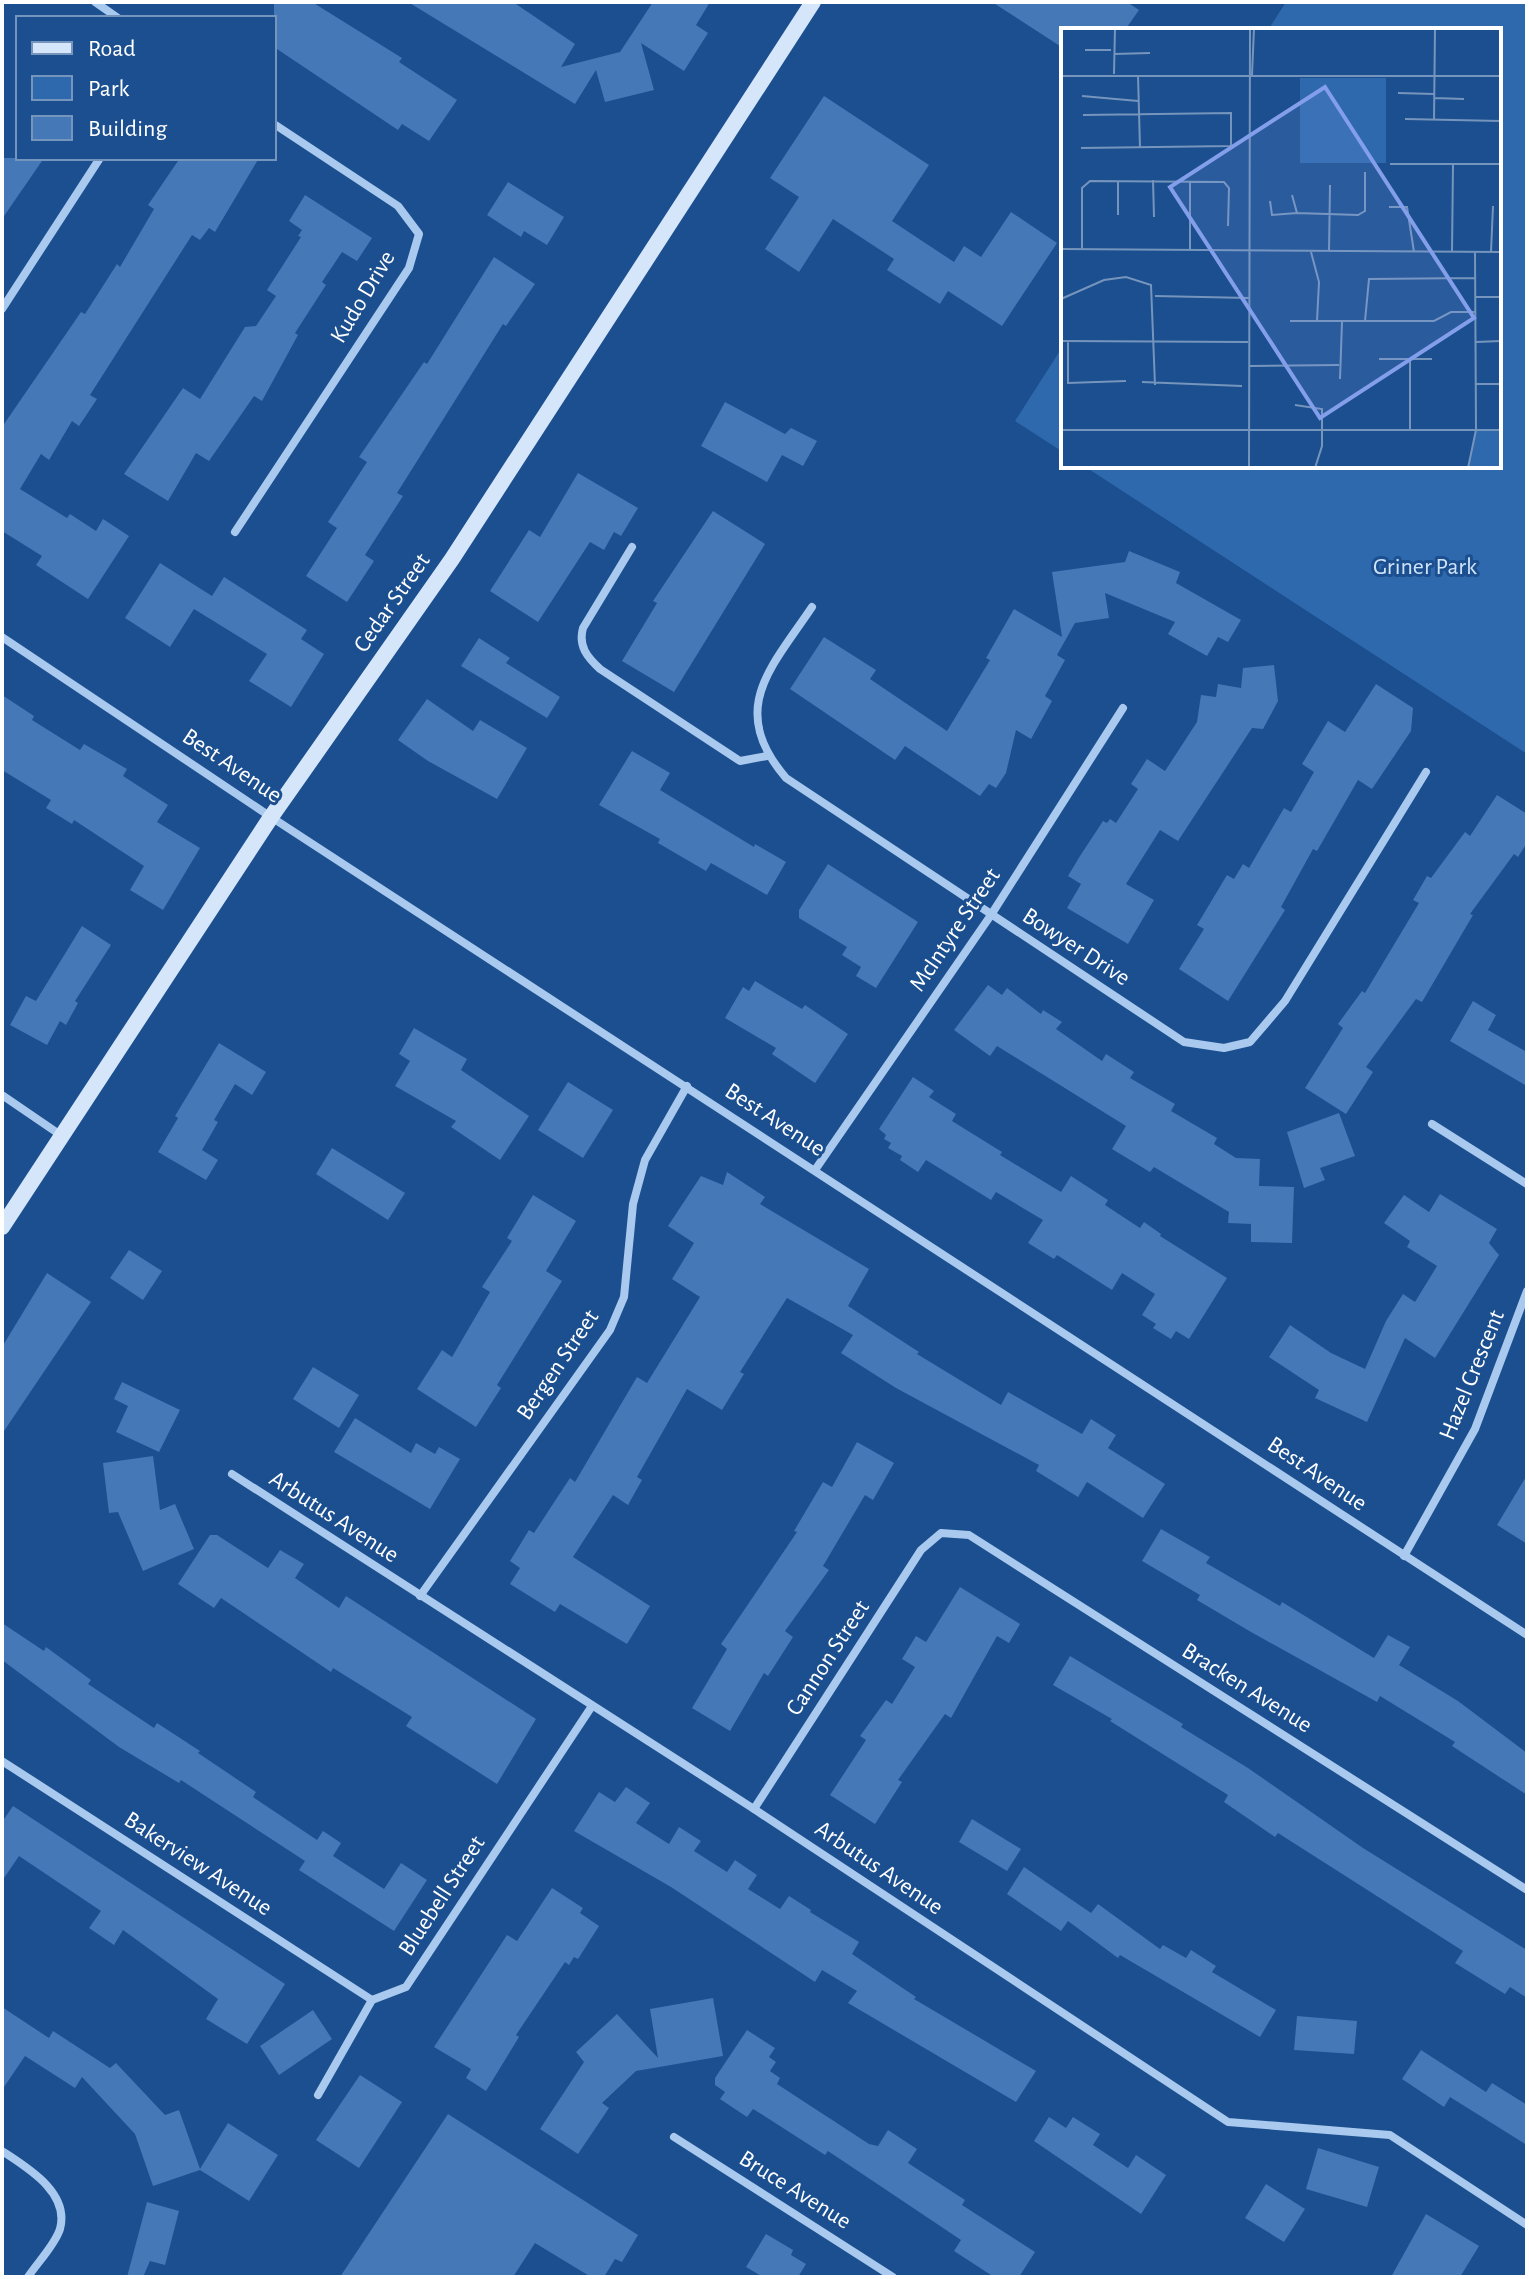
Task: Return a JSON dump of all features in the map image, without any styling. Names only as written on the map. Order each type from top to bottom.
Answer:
[{"type":"main road","name":"Cedar Street","points":[[2,1227],[271,817],[452,559],[813,2]]},
{"type":"street","points":[[95,2],[115,16]]},
{"type":"street","name":"Kudo Drive","points":[[235,532],[409,268],[419,234],[398,206],[276,125]]},
{"type":"street","points":[[2,309],[99,160]]},
{"type":"street","points":[[632,547],[583,628],[581,638],[585,653],[600,669],[740,761],[767,756],[759,736],[760,685],[812,607]]},
{"type":"street","name":"Best Avenue","points":[[2,637],[271,817],[1527,1635]]},
{"type":"street","name":"McIntyre Street","points":[[815,1170],[991,915],[1123,708]]},
{"type":"street","name":"Bowyer Drive","points":[[767,756],[786,778],[1184,1042],[1224,1048],[1250,1042],[1285,1001],[1426,772]]},
{"type":"street","name":"Bergen Street","points":[[420,1596],[610,1330],[624,1297],[633,1204],[645,1160],[687,1086]]},
{"type":"street","points":[[2,1095],[62,1136]]},
{"type":"street","points":[[1432,1124],[1527,1184]]},
{"type":"street","name":"Hazel Crescent","points":[[1404,1556],[1475,1429],[1527,1291]]},
{"type":"street","name":"Arbutus Avenue","points":[[232,1474],[754,1809],[1228,2122],[1390,2135],[1527,2225]]},
{"type":"street","name":"Cannon Street","points":[[754,1809],[921,1550],[941,1533]]},
{"type":"street","name":"Bracken Avenue","points":[[941,1533],[969,1535],[1527,1890]]},
{"type":"street","name":"Bluebell Street","points":[[372,2000],[406,1987],[592,1706]]},
{"type":"street","name":"Bakerview Avenue","points":[[2,1761],[372,2000]]},
{"type":"street","points":[[318,2095],[372,2000]]},
{"type":"street","name":"Bruce Avenue","points":[[674,2137],[893,2277]]},
{"type":"street","points":[[2,2151],[47,2185],[60,2212],[60,2229],[28,2277]]},
{"type":"green space","name":"Griner Park","points":[[1286,2],[1527,2],[1527,754],[1087,468],[1501,468],[1501,28],[1269,28]]},
{"type":"green space","points":[[1061,349],[1061,451],[1015,421]]},
{"type":"building","points":[[274,2],[312,2],[402,58],[399,62],[457,100],[429,141],[402,124],[398,130],[276,48]]},
{"type":"building","points":[[408,2],[513,2],[575,44],[561,67],[620,52],[653,2],[710,2],[696,25],[708,33],[684,71],[641,43],[654,90],[605,102],[596,70],[575,104]]},
{"type":"building","points":[[992,2],[1127,2],[1139,10],[1126,28],[1061,28],[1061,47]]},
{"type":"building","points":[[824,96],[929,165],[892,221],[954,262],[964,246],[981,257],[1011,212],[1057,243],[1002,326],[948,291],[940,304],[887,270],[894,259],[833,219],[799,272],[765,249],[799,197],[770,178]]},
{"type":"building","points":[[2,158],[43,160],[2,219]]},
{"type":"building","points":[[179,160],[258,160],[215,232],[209,228],[200,240],[192,235],[90,395],[97,399],[79,426],[72,421],[49,460],[41,454],[20,489],[67,518],[70,514],[96,531],[103,519],[129,536],[88,599],[36,565],[42,556],[2,531],[2,427],[81,312],[85,314],[117,264],[120,267],[154,209],[148,205]]},
{"type":"building","points":[[508,182],[564,217],[547,245],[524,231],[521,237],[487,215]]},
{"type":"building","points":[[305,195],[372,238],[357,261],[342,252],[322,282],[326,285],[295,333],[298,335],[262,401],[254,396],[209,461],[196,453],[168,501],[124,474],[183,388],[200,399],[245,327],[256,326],[276,296],[267,290],[301,237],[298,236],[302,230],[289,221]]},
{"type":"building","points":[[494,257],[535,284],[506,326],[503,324],[397,493],[403,496],[365,555],[374,561],[347,602],[306,576],[337,528],[328,522],[367,462],[359,457],[424,362],[427,364]]},
{"type":"building","points":[[725,402],[785,434],[791,428],[817,441],[803,466],[782,455],[767,482],[701,446]]},
{"type":"building","points":[[578,473],[638,508],[621,536],[614,532],[604,550],[590,542],[538,622],[490,591],[529,530],[540,537]]},
{"type":"building","points":[[713,511],[765,544],[674,692],[622,661],[657,603],[653,601]]},
{"type":"building","points":[[1129,551],[1180,572],[1176,583],[1241,620],[1228,642],[1218,637],[1207,656],[1168,634],[1175,622],[1105,593],[1109,618],[1075,623],[1057,655],[1065,660],[1045,696],[1052,701],[1031,739],[1016,730],[1006,773],[996,788],[989,784],[980,796],[905,746],[895,760],[790,689],[824,637],[876,670],[870,679],[947,731],[990,660],[986,658],[1014,609],[1062,637],[1052,572],[1125,562]]},
{"type":"building","points":[[160,563],[212,596],[224,577],[307,630],[301,639],[324,654],[291,707],[249,681],[267,654],[194,609],[170,647],[125,618]]},
{"type":"building","points":[[479,638],[510,658],[506,663],[560,697],[547,718],[461,666]]},
{"type":"building","points":[[1274,665],[1278,701],[1263,729],[1252,728],[1178,841],[1160,830],[1126,884],[1154,900],[1128,944],[1067,908],[1081,884],[1068,876],[1080,856],[1103,821],[1107,823],[1110,819],[1116,823],[1138,789],[1131,784],[1147,759],[1165,771],[1197,722],[1201,695],[1216,697],[1218,684],[1241,688],[1243,668]]},
{"type":"building","points":[[1376,684],[1413,708],[1411,731],[1372,789],[1358,780],[1317,851],[1313,849],[1281,907],[1285,910],[1228,1001],[1179,969],[1204,929],[1197,925],[1227,875],[1234,879],[1243,864],[1249,868],[1284,808],[1291,812],[1314,772],[1302,764],[1328,721],[1345,732]]},
{"type":"building","points":[[2,695],[34,716],[32,720],[80,750],[84,744],[127,769],[123,776],[168,805],[157,822],[200,848],[163,910],[130,890],[144,866],[74,820],[72,824],[46,808],[51,800],[2,770]]},
{"type":"building","points":[[427,699],[473,731],[480,720],[527,748],[497,799],[428,761],[398,740]]},
{"type":"building","points":[[632,751],[670,773],[660,790],[754,847],[755,844],[786,862],[767,895],[711,863],[706,871],[658,843],[660,839],[599,805]]},
{"type":"building","points":[[1497,795],[1527,814],[1527,843],[1518,857],[1514,854],[1470,914],[1473,915],[1422,1002],[1416,999],[1366,1067],[1373,1072],[1346,1114],[1305,1088],[1343,1028],[1338,1024],[1362,991],[1365,993],[1419,903],[1413,900],[1427,876],[1431,878],[1465,832],[1470,836]]},
{"type":"building","points":[[828,864],[918,922],[876,988],[856,976],[861,967],[842,955],[847,947],[799,918],[799,910]]},
{"type":"building","points":[[82,926],[111,945],[75,1001],[78,1003],[66,1025],[60,1021],[47,1045],[10,1025],[26,996],[36,1001]]},
{"type":"building","points":[[755,981],[802,1009],[805,1005],[848,1034],[815,1083],[772,1054],[776,1048],[725,1018],[743,987],[749,991]]},
{"type":"building","points":[[988,985],[1002,995],[1007,988],[1041,1014],[1043,1010],[1062,1022],[1056,1029],[1102,1061],[1106,1054],[1134,1072],[1130,1078],[1175,1104],[1171,1111],[1217,1138],[1214,1144],[1236,1158],[1260,1159],[1259,1186],[1294,1187],[1292,1243],[1251,1242],[1251,1224],[1228,1223],[1229,1212],[1154,1167],[1150,1172],[1112,1149],[1126,1126],[997,1046],[990,1056],[954,1030]]},
{"type":"building","points":[[1473,1001],[1496,1015],[1488,1030],[1527,1052],[1527,1086],[1450,1041]]},
{"type":"building","points":[[414,1028],[467,1059],[461,1070],[529,1116],[500,1160],[451,1127],[456,1121],[395,1086],[410,1061],[399,1054]]},
{"type":"building","points":[[219,1043],[266,1072],[252,1095],[235,1084],[214,1120],[218,1122],[202,1150],[218,1160],[206,1180],[158,1152],[178,1118],[175,1116]]},
{"type":"building","points":[[913,1077],[934,1091],[929,1097],[956,1114],[952,1121],[1002,1152],[1000,1155],[1061,1192],[1071,1176],[1108,1200],[1105,1205],[1140,1228],[1144,1222],[1160,1236],[1227,1278],[1189,1339],[1176,1331],[1171,1339],[1153,1328],[1156,1324],[1142,1315],[1155,1294],[1122,1273],[1112,1290],[1057,1255],[1054,1259],[1028,1243],[1043,1220],[996,1192],[991,1200],[926,1160],[918,1172],[900,1160],[902,1156],[888,1148],[891,1143],[884,1139],[886,1135],[879,1129]]},
{"type":"building","points":[[568,1082],[613,1110],[583,1158],[538,1130]]},
{"type":"building","points":[[1339,1113],[1355,1156],[1320,1168],[1325,1180],[1304,1188],[1287,1132]]},
{"type":"building","points":[[332,1148],[405,1193],[388,1220],[316,1174]]},
{"type":"building","points":[[727,1172],[765,1197],[760,1204],[869,1269],[848,1306],[919,1352],[917,1354],[1001,1405],[1008,1392],[1082,1434],[1091,1419],[1116,1435],[1108,1448],[1165,1484],[1143,1518],[1087,1482],[1078,1497],[1036,1471],[1039,1465],[896,1388],[841,1353],[853,1335],[787,1298],[740,1372],[744,1374],[722,1410],[687,1389],[637,1477],[642,1480],[628,1505],[613,1495],[573,1557],[650,1606],[627,1644],[560,1604],[555,1612],[510,1584],[520,1568],[510,1561],[529,1530],[534,1533],[570,1478],[575,1482],[637,1377],[647,1383],[700,1297],[672,1279],[694,1243],[668,1226],[701,1176],[723,1185]]},
{"type":"building","points":[[1440,1194],[1497,1229],[1489,1243],[1499,1255],[1435,1358],[1405,1338],[1367,1422],[1315,1398],[1319,1390],[1269,1357],[1290,1325],[1331,1353],[1365,1369],[1386,1321],[1403,1294],[1415,1302],[1437,1266],[1407,1247],[1410,1241],[1384,1223],[1404,1195],[1429,1212]]},
{"type":"building","points":[[533,1195],[576,1221],[546,1271],[562,1281],[497,1385],[501,1388],[476,1427],[417,1389],[442,1350],[452,1357],[490,1292],[482,1287],[512,1241],[507,1238]]},
{"type":"building","points":[[129,1250],[162,1271],[143,1300],[110,1278]]},
{"type":"building","points":[[47,1273],[91,1302],[2,1434],[2,1347]]},
{"type":"building","points":[[313,1367],[359,1395],[339,1428],[293,1399]]},
{"type":"building","points":[[122,1382],[180,1410],[159,1452],[116,1432],[128,1406],[114,1399]]},
{"type":"building","points":[[355,1418],[411,1453],[416,1443],[435,1454],[439,1447],[460,1459],[430,1509],[334,1452]]},
{"type":"building","points":[[857,1442],[894,1463],[873,1500],[865,1495],[823,1566],[829,1570],[785,1631],[793,1637],[768,1676],[764,1673],[730,1731],[692,1708],[727,1649],[721,1644],[797,1532],[794,1531],[823,1482],[832,1487]]},
{"type":"building","points":[[153,1456],[160,1510],[175,1504],[194,1549],[143,1571],[118,1512],[109,1513],[103,1463]]},
{"type":"building","points":[[1527,1475],[1527,1544],[1497,1525]]},
{"type":"building","points":[[1161,1529],[1210,1557],[1206,1563],[1280,1606],[1282,1602],[1374,1658],[1388,1635],[1410,1647],[1399,1665],[1458,1701],[1527,1753],[1527,1795],[1452,1746],[1455,1742],[1380,1696],[1377,1702],[1251,1632],[1197,1600],[1200,1595],[1142,1561]]},
{"type":"building","points":[[210,1535],[217,1535],[268,1568],[280,1550],[304,1564],[295,1578],[339,1608],[346,1596],[536,1719],[497,1784],[406,1726],[412,1717],[333,1668],[331,1672],[221,1598],[214,1608],[178,1584]]},
{"type":"building","points":[[960,1587],[1020,1624],[1009,1643],[997,1636],[951,1718],[945,1714],[898,1780],[902,1782],[875,1824],[830,1795],[866,1740],[860,1736],[886,1700],[892,1704],[915,1667],[902,1659],[916,1636],[926,1642]]},
{"type":"building","points":[[2,1623],[44,1651],[46,1647],[91,1680],[88,1684],[154,1728],[157,1723],[200,1751],[198,1753],[256,1792],[253,1797],[317,1840],[323,1831],[341,1843],[333,1856],[384,1889],[401,1863],[427,1880],[394,1931],[299,1870],[305,1861],[181,1780],[179,1783],[119,1747],[2,1660]]},
{"type":"building","points":[[1070,1656],[1183,1724],[1181,1727],[1248,1768],[1363,1848],[1527,1950],[1527,1998],[1510,1987],[1505,1994],[1455,1963],[1463,1951],[1278,1833],[1275,1837],[1224,1802],[1228,1795],[1110,1721],[1112,1719],[1053,1685]]},
{"type":"building","points":[[626,1787],[650,1803],[636,1823],[669,1844],[679,1827],[701,1841],[694,1851],[727,1872],[735,1860],[757,1875],[748,1889],[780,1909],[789,1896],[859,1942],[852,1954],[916,1997],[914,1999],[1036,2071],[1016,2102],[848,2003],[857,1991],[822,1970],[815,1982],[671,1887],[574,1831],[599,1792],[615,1802]]},
{"type":"building","points":[[13,1806],[285,1984],[247,2044],[206,2019],[218,1999],[123,1930],[114,1945],[89,1928],[101,1911],[19,1856],[2,1881],[2,1822]]},
{"type":"building","points":[[972,1819],[1021,1849],[1007,1871],[959,1842]]},
{"type":"building","points":[[1024,1867],[1091,1913],[1098,1904],[1160,1949],[1163,1945],[1186,1958],[1191,1950],[1216,1966],[1212,1972],[1276,2010],[1260,2037],[1120,1955],[1118,1958],[1068,1921],[1061,1931],[1007,1894]]},
{"type":"building","points":[[552,1888],[583,1908],[580,1913],[599,1926],[578,1959],[574,1957],[569,1965],[565,1962],[516,2035],[519,2037],[486,2091],[466,2078],[471,2069],[434,2047],[507,1935],[517,1941]]},
{"type":"building","points":[[713,1998],[723,2056],[636,2071],[602,2103],[609,2108],[578,2154],[540,2129],[584,2062],[576,2052],[617,2014],[658,2058],[650,2009]]},
{"type":"building","points":[[2,2007],[49,2038],[53,2031],[110,2068],[116,2063],[165,2115],[179,2110],[200,2169],[228,2123],[278,2155],[249,2201],[200,2170],[153,2186],[135,2134],[82,2077],[75,2088],[25,2056],[2,2090]]},
{"type":"building","points":[[313,2010],[332,2039],[279,2075],[260,2046]]},
{"type":"building","points":[[1297,2016],[1357,2021],[1354,2054],[1294,2050]]},
{"type":"building","points":[[747,2030],[775,2048],[769,2057],[776,2062],[770,2071],[780,2078],[777,2084],[869,2144],[878,2146],[888,2130],[917,2149],[908,2163],[965,2200],[962,2205],[1035,2252],[1019,2277],[994,2277],[954,2251],[961,2240],[828,2151],[825,2155],[753,2109],[747,2117],[720,2099],[725,2092],[715,2085],[715,2078]]},
{"type":"building","points":[[1421,2050],[1486,2092],[1492,2083],[1527,2105],[1527,2145],[1450,2097],[1444,2107],[1402,2079]]},
{"type":"building","points":[[360,2075],[402,2102],[359,2168],[316,2140]]},
{"type":"building","points":[[448,2114],[638,2235],[622,2262],[615,2259],[604,2277],[591,2277],[535,2243],[513,2277],[340,2277]]},
{"type":"building","points":[[1049,2117],[1066,2128],[1073,2117],[1100,2134],[1093,2145],[1128,2168],[1136,2155],[1166,2175],[1141,2214],[1034,2141]]},
{"type":"building","points":[[1318,2148],[1379,2167],[1367,2207],[1306,2189]]},
{"type":"building","points":[[1266,2184],[1305,2209],[1284,2242],[1245,2218]]},
{"type":"building","points":[[147,2202],[179,2211],[165,2265],[150,2261],[143,2277],[127,2277]]},
{"type":"building","points":[[1426,2214],[1479,2246],[1460,2277],[1391,2277]]},
{"type":"building","points":[[766,2234],[793,2250],[791,2255],[806,2264],[798,2277],[763,2277],[746,2267]]}]
